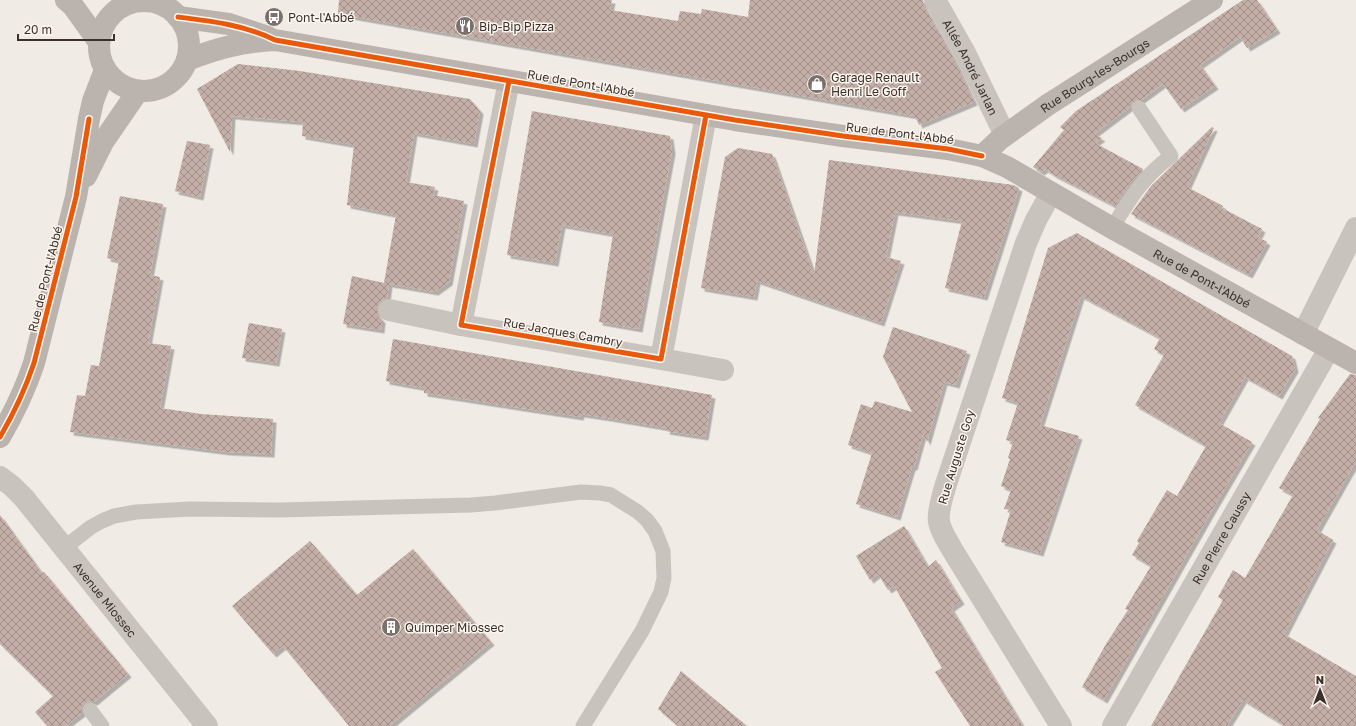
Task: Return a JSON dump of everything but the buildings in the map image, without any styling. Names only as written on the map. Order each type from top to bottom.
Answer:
[{"type":"main road","points":[[66,0],[73,6],[99,42]]},
{"type":"main road","name":"Rue Bourg-les-Bourgs","points":[[982,156],[1005,135],[1049,104],[1124,58],[1212,0]]},
{"type":"main road","points":[[142,1],[162,5],[171,10],[183,24],[188,38],[189,51],[187,60],[179,74],[168,85],[154,90],[138,91],[128,89],[119,85],[105,70],[99,56],[100,33],[104,25],[115,11],[113,3],[132,3],[142,1]]},
{"type":"main road","name":"Rue de Pont-l'Abbé","points":[[178,17],[229,24],[275,40]]},
{"type":"main road","name":"Rue de Pont-l'Abbé","points":[[187,60],[227,46],[248,42],[275,40],[706,115],[844,136],[948,149],[982,156],[1007,167],[1112,228],[1356,363]]},
{"type":"main road","name":"Rue de Pont-l'Abbé","points":[[0,437],[18,406],[34,364],[76,197],[93,101],[105,70]]},
{"type":"main road","name":"Rue de Pont-l'Abbé","points":[[76,197],[103,142],[138,91]]},
{"type":"street","name":"Allée André Jarlan","points":[[935,0],[965,53],[1005,135]]},
{"type":"street","points":[[460,325],[509,81]]},
{"type":"street","points":[[661,359],[706,115]]},
{"type":"street","name":"Rue Auguste Goy","points":[[1051,193],[1036,220],[1024,250],[950,472],[940,509],[939,522],[953,551],[1061,726]]},
{"type":"street","points":[[1302,334],[1356,228]]},
{"type":"street","name":"Rue Jacques Cambry","points":[[389,310],[460,325],[723,370]]},
{"type":"street","name":"Rue Pierre Caussy","points":[[1113,726],[1329,349]]},
{"type":"street","name":"Avenue Miossec","points":[[0,477],[24,498],[207,726]]},
{"type":"lane","points":[[1112,228],[1144,180],[1171,156],[1139,108]]},
{"type":"lane","points":[[64,548],[91,527],[102,521],[114,516],[136,512],[190,509],[279,510],[495,503],[581,492],[600,493],[611,496],[638,512],[647,520],[663,551],[664,578],[661,592],[642,631],[583,726]]},
{"type":"lane","points":[[90,710],[102,726]]},
{"type":"cycle path","points":[[178,17],[240,27],[275,40],[735,120],[843,136],[948,149],[982,156]]},
{"type":"cycle path","points":[[509,81],[461,325],[661,359],[706,115]]},
{"type":"cycle path","points":[[0,437],[19,401],[34,363],[76,197],[89,119]]},
{"type":"place","name":"Pont-l'Abbé","points":[[274,17]]},
{"type":"place","name":"Bip-Bip Pizza","points":[[465,26]]},
{"type":"place","name":"Garage Renault Henri Le Goff","points":[[817,84]]},
{"type":"place","name":"Quimper Miossec","points":[[391,627]]}]
